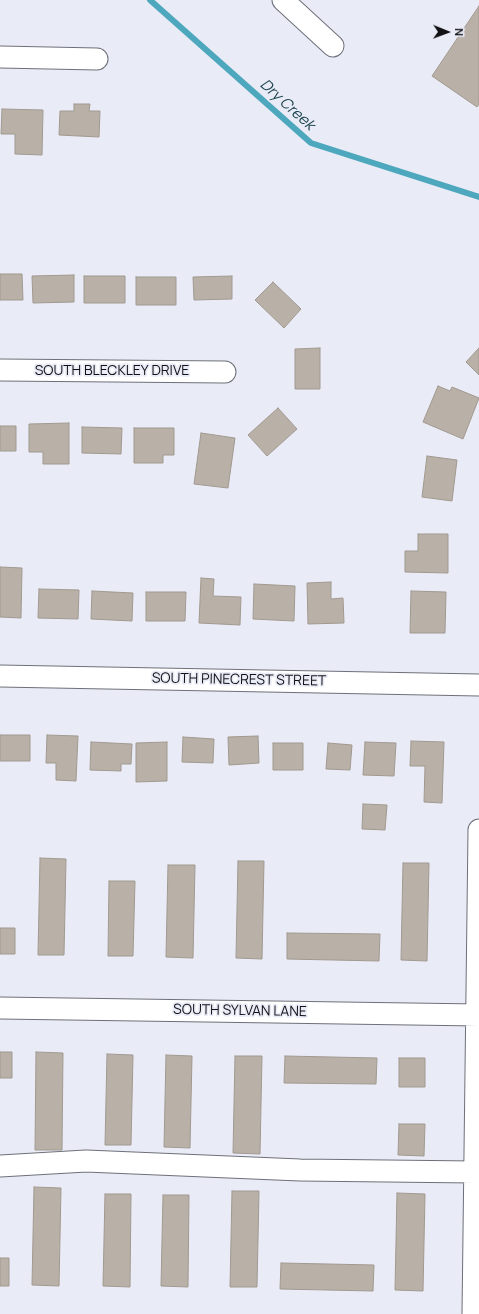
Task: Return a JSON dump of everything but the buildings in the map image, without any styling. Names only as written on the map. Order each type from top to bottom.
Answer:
[{"type":"street","points":[[283,0],[333,46]]},
{"type":"street","points":[[0,57],[97,59]]},
{"type":"street","name":"SOUTH BLECKLEY DRIVE","points":[[0,370],[225,372]]},
{"type":"street","name":"SOUTH PINECREST STREET","points":[[0,676],[479,685]]},
{"type":"street","points":[[473,1314],[474,1172],[478,1015],[479,830]]},
{"type":"street","name":"SOUTH SYLVAN LANE","points":[[0,1008],[478,1015]]},
{"type":"street","points":[[0,1166],[86,1161],[300,1170],[474,1172]]},
{"type":"waterway","name":"Dry Creek","points":[[150,0],[311,143],[479,197]]}]
